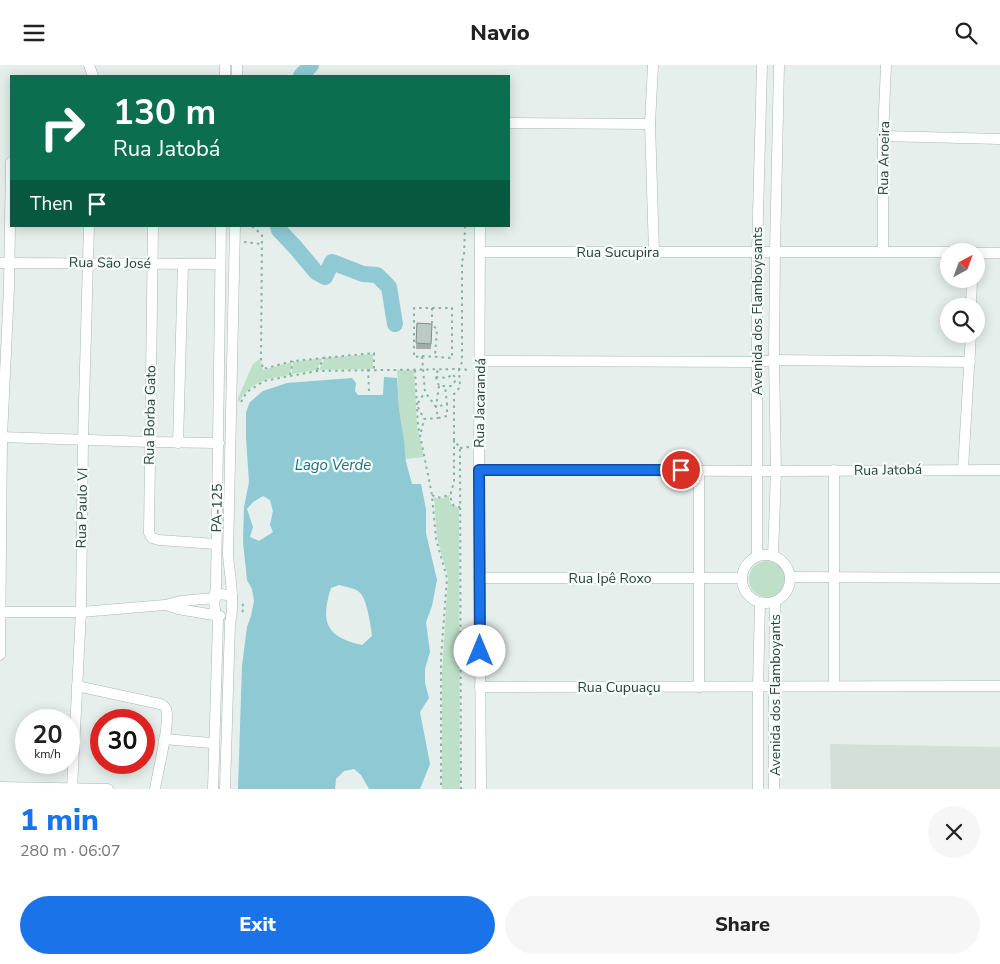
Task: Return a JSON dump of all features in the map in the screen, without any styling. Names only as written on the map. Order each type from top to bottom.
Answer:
[{"type":"street","points":[[653,65],[650,124],[654,252]]},
{"type":"street","name":"Avenida dos Flamboysants","points":[[757,556],[756,252],[762,65]]},
{"type":"street","name":"Avenida dos Flamboysants","points":[[773,556],[776,471],[774,360],[779,65]]},
{"type":"street","name":"Rua Aroeira","points":[[883,251],[883,136],[886,65]]},
{"type":"street","points":[[510,123],[650,124]]},
{"type":"street","points":[[883,136],[1000,139]]},
{"type":"street","points":[[0,655],[1,437],[5,263],[10,179]]},
{"type":"street","name":"Rua Paulo VI","points":[[72,788],[81,612],[83,439],[89,227]]},
{"type":"street","name":"Rua Borba Gato","points":[[153,227],[149,533],[152,538],[160,540],[216,543]]},
{"type":"street","name":"PA-125","points":[[213,789],[218,621],[215,614],[214,598],[219,443],[221,227]]},
{"type":"street","name":"PA-125","points":[[225,789],[230,623],[233,606],[228,555],[235,227]]},
{"type":"street","name":"Rua Jacarandá","points":[[480,227],[479,578],[481,789]]},
{"type":"street","name":"Rua Sucupira","points":[[480,252],[940,252]]},
{"type":"street","points":[[985,253],[1000,253]]},
{"type":"street","name":"Rua São José","points":[[5,263],[220,264]]},
{"type":"street","points":[[178,443],[183,264]]},
{"type":"street","points":[[962,469],[971,343]]},
{"type":"street","points":[[480,361],[757,362],[774,360],[970,362]]},
{"type":"street","points":[[1,437],[219,443]]},
{"type":"street","name":"Rua Jatobá","points":[[757,471],[1000,469]]},
{"type":"street","points":[[479,470],[757,471]]},
{"type":"street","points":[[699,470],[699,687]]},
{"type":"street","points":[[834,470],[834,686]]},
{"type":"street","points":[[765,554],[773,556],[782,560],[787,568],[790,577],[787,591],[776,601],[760,602],[753,599],[743,586],[744,569],[749,561],[757,556],[765,554]]},
{"type":"street","points":[[790,577],[1000,578]]},
{"type":"street","name":"Rua Ipê Roxo","points":[[479,578],[742,578]]},
{"type":"street","points":[[0,612],[81,612],[164,605],[181,601],[214,598],[223,594],[232,597]]},
{"type":"street","name":"Avenida dos Flamboyants","points":[[774,789],[776,601]]},
{"type":"street","name":"Avenida dos Flamboyants","points":[[758,789],[760,602]]},
{"type":"street","points":[[164,605],[224,617],[232,614]]},
{"type":"street","points":[[77,686],[165,706],[167,711],[164,739],[155,789]]},
{"type":"street","name":"Rua Cupuaçu","points":[[480,687],[774,687]]},
{"type":"street","points":[[774,687],[1000,687]]},
{"type":"street","points":[[164,739],[211,743]]},
{"type":"street","points":[[0,787],[108,789]]},
{"type":"path","points":[[253,227],[262,235],[261,359],[263,369],[293,361],[374,353],[374,369]]},
{"type":"path","points":[[460,507],[451,502],[451,492],[454,483],[454,394],[460,387],[459,369],[462,362],[462,261],[464,256],[465,227]]},
{"type":"path","points":[[432,308],[432,325],[437,329],[435,357]]},
{"type":"path","points":[[452,308],[452,358],[422,356],[414,357],[414,309],[452,308]]},
{"type":"path","points":[[422,356],[425,392],[436,407]]},
{"type":"path","points":[[317,371],[325,357]]},
{"type":"path","points":[[290,375],[293,361]]},
{"type":"path","points":[[368,369],[369,391]]},
{"type":"path","points":[[438,369],[436,377],[438,386],[436,407],[438,418]]},
{"type":"path","points":[[247,392],[264,381],[317,371],[459,369]]},
{"type":"path","points":[[415,370],[420,435],[432,495],[436,539],[447,578],[441,658],[441,789]]},
{"type":"path","points":[[436,377],[447,378],[453,374],[456,381],[451,386],[438,386]]},
{"type":"path","points":[[424,419],[448,416],[445,386]]},
{"type":"path","points":[[417,404],[425,392]]},
{"type":"path","points":[[417,404],[424,419],[420,435]]},
{"type":"path","points":[[436,407],[447,404]]},
{"type":"path","points":[[454,441],[460,448],[461,789]]},
{"type":"path","points":[[432,495],[442,498],[451,492]]},
{"type":"shaded area","points":[[830,744],[1000,747],[1000,789],[831,789]]},
{"type":"green space","points":[[373,354],[373,369],[319,370],[325,358]]},
{"type":"green space","points":[[323,358],[316,370],[292,374],[293,362]]},
{"type":"green space","points":[[260,359],[263,370],[292,362],[290,375],[260,382],[249,390],[238,403],[238,398],[253,364]]},
{"type":"green space","points":[[397,370],[414,370],[417,425],[424,457],[406,459],[399,409]]},
{"type":"green space","points":[[450,494],[449,500],[452,505],[459,508],[460,789],[442,789],[442,673],[448,577],[437,538],[434,497],[438,499]]},
{"type":"green space","points":[[767,561],[774,562],[780,566],[784,572],[784,586],[780,592],[774,596],[767,597],[760,596],[754,592],[750,586],[749,579],[750,572],[754,566],[760,562]]},
{"type":"water","name":"Lago Verde","points":[[384,377],[397,378],[406,462],[412,484],[421,484],[426,509],[426,533],[437,580],[432,606],[426,622],[430,652],[425,669],[425,683],[429,698],[420,712],[430,764],[420,789],[369,789],[361,775],[354,769],[344,771],[336,779],[335,789],[238,789],[242,666],[247,627],[254,601],[252,589],[247,580],[243,542],[244,507],[249,482],[246,412],[250,402],[263,391],[287,383],[352,378],[356,383],[355,391],[358,395],[383,395]],"holes":[[[263,496],[270,500],[273,511],[270,525],[273,532],[259,541],[250,537],[253,527],[247,509],[253,502]],[[339,585],[357,590],[365,602],[372,636],[362,645],[340,638],[333,632],[326,619],[331,588]]]},
{"type":"building","points":[[417,323],[432,324],[431,344],[416,343]]},
{"type":"waterway","points":[[302,75],[311,65]]},
{"type":"waterway","points":[[278,227],[316,272],[325,277],[332,262],[363,274],[377,275],[389,287],[395,324]]},
{"type":"route","points":[[480,651],[479,470],[681,470]]}]
